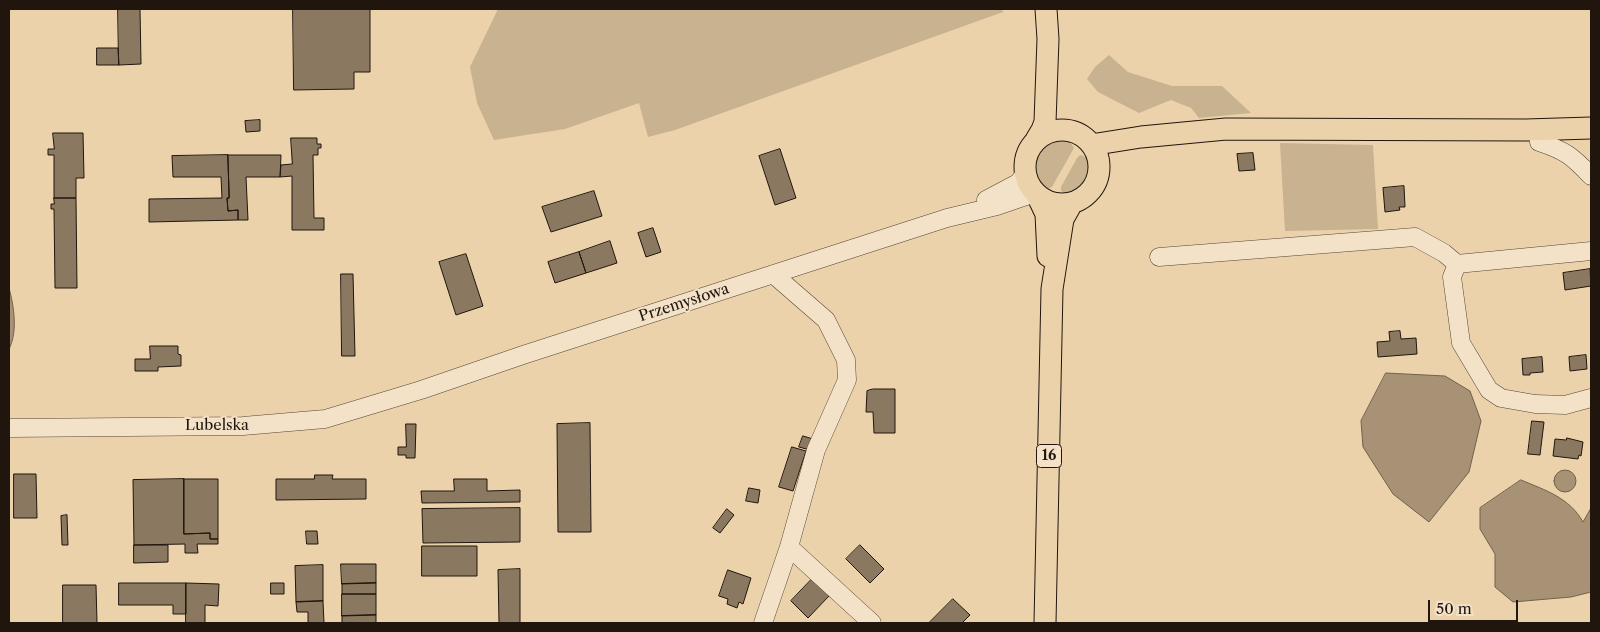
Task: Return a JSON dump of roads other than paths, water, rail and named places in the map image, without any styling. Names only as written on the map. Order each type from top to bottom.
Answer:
[{"type":"main road","points":[[1046,9],[1048,39],[1061,116],[1070,131]]},
{"type":"main road","points":[[1025,174],[1028,150],[1042,130],[1044,122],[1048,39]]},
{"type":"main road","points":[[1090,144],[1226,129],[1591,128]]},
{"type":"main road","points":[[1036,140],[1046,133],[1058,130],[1078,134],[1090,144],[1097,154],[1099,166]]},
{"type":"main road","points":[[1099,166],[1106,160],[1168,135]]},
{"type":"main road","name":"16","points":[[1052,289],[1063,219],[1072,203],[1083,198],[1091,190],[1097,179],[1099,166]]},
{"type":"main road","name":"16","points":[[1025,174],[1029,186],[1037,195],[1046,214],[1052,289],[1045,623]]},
{"type":"main road","points":[[1037,195],[1048,202],[1072,203]]},
{"type":"street","points":[[1537,129],[1539,142],[1556,147],[1574,157],[1591,176]]},
{"type":"street","name":"Przemysłowa","points":[[948,218],[1002,192],[1018,182],[1025,174]]},
{"type":"street","name":"Przemysłowa","points":[[421,390],[523,355],[948,218],[997,206],[1028,195],[1037,195]]},
{"type":"street","points":[[1159,257],[1415,237],[1444,253],[1457,264],[1591,251]]},
{"type":"street","points":[[1457,264],[1452,277],[1461,343],[1489,390],[1500,398],[1535,404],[1565,405],[1591,398]]},
{"type":"street","points":[[763,623],[788,547],[816,450],[848,380],[846,360],[826,320],[773,274]]},
{"type":"street","name":"Lubelska","points":[[9,428],[283,424],[325,419],[421,390]]},
{"type":"street","points":[[788,547],[872,623]]}]
